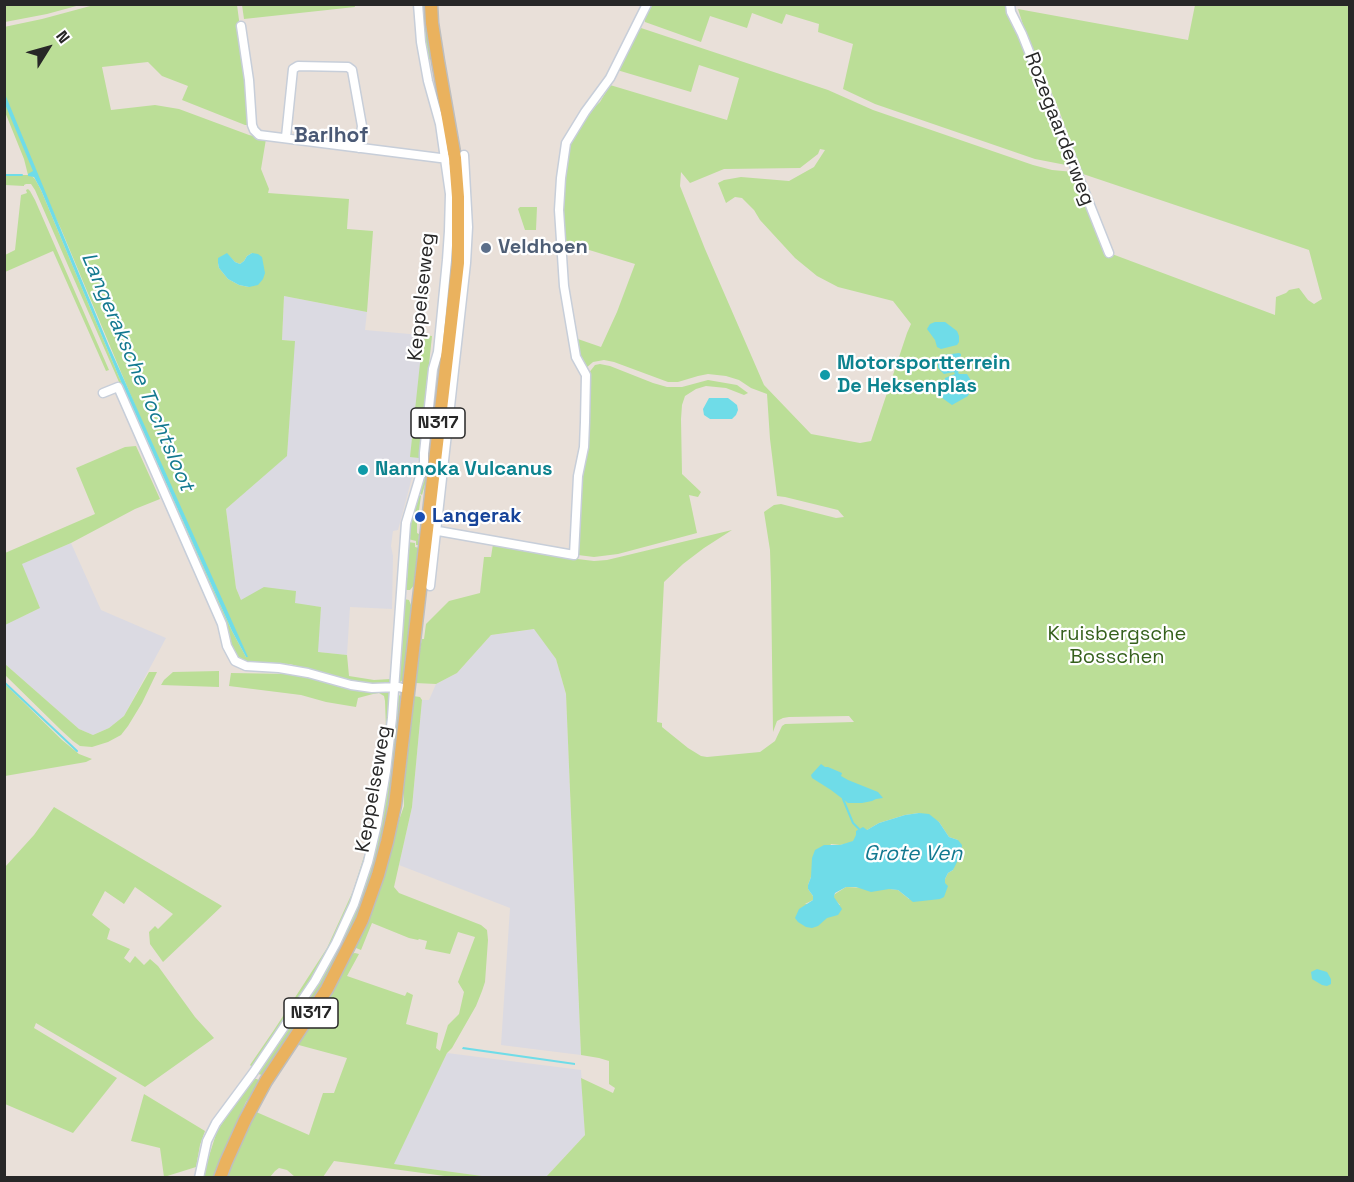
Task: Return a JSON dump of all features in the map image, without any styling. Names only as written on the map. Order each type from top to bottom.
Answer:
[{"type":"main road","name":"Keppelseweg","points":[[220,1178],[245,1120],[266,1081],[327,989],[342,946],[362,920],[378,875],[395,805],[419,595],[432,529],[458,263],[463,236],[454,157],[431,62],[431,4]]},
{"type":"street","name":"Keppelseweg","points":[[418,4],[421,42],[431,62]]},
{"type":"street","points":[[432,529],[574,555],[578,476],[584,447],[586,375],[576,357],[564,286],[559,210],[561,178],[566,143],[610,78],[647,4]]},
{"type":"street","name":"Rozegaarderweg","points":[[1010,4],[1011,12],[1022,34],[1109,253]]},
{"type":"street","points":[[241,26],[249,80],[252,124],[259,135],[454,157]]},
{"type":"street","points":[[285,137],[293,69],[298,66],[348,67],[351,70],[362,126],[359,148]]},
{"type":"street","name":"Keppelseweg","points":[[199,1178],[207,1141],[216,1123],[254,1073],[315,981],[342,946],[368,862],[386,771],[406,523],[424,463],[433,369],[438,352],[454,157]]},
{"type":"street","points":[[103,393],[118,387],[222,624],[227,646],[235,661],[246,666],[308,673],[351,685],[409,690]]},
{"type":"street","name":"Keppelseweg","points":[[430,586],[432,529]]},
{"type":"street","points":[[402,594],[419,595]]},
{"type":"street","points":[[254,1073],[266,1081]]},
{"type":"shaded area","points":[[284,296],[367,312],[365,330],[432,336],[419,458],[398,530],[393,531],[391,546],[393,556],[392,609],[350,607],[347,655],[317,652],[321,607],[241,600],[236,588],[226,509],[287,455],[294,341],[282,340]]},
{"type":"shaded area","points":[[71,543],[101,610],[166,638],[124,716],[109,728],[93,735],[79,729],[5,664],[4,625],[40,608],[21,564]]},
{"type":"shaded area","points":[[535,629],[556,659],[566,694],[581,1055],[501,1045],[510,908],[399,865],[412,807],[422,700],[429,700],[436,684],[457,673],[491,635]]},
{"type":"shaded area","points":[[447,1053],[581,1070],[585,1135],[546,1177],[489,1177],[393,1164]]},
{"type":"green space","points":[[5,4],[80,4],[80,5],[5,22]]},
{"type":"green space","points":[[354,4],[355,7],[244,19],[242,5]]},
{"type":"green space","points":[[650,4],[999,4],[1011,7],[1072,165],[1035,159],[875,104],[843,89],[853,44],[818,32],[819,24],[786,14],[782,24],[752,13],[747,28],[710,16],[701,42],[645,22],[644,17]]},
{"type":"green space","points":[[94,5],[237,5],[250,102],[250,121],[247,125],[182,100],[188,86],[162,76],[148,62],[102,67],[111,110],[155,105],[179,109],[266,139],[261,169],[269,189],[268,193],[349,199],[347,229],[373,231],[367,312],[284,296],[282,340],[295,341],[287,456],[226,509],[236,588],[241,600],[264,587],[296,591],[295,603],[321,607],[318,652],[347,655],[349,676],[374,680],[391,679],[393,646],[392,683],[362,685],[290,664],[251,663],[238,658],[233,650],[227,629],[35,190],[31,184],[5,185],[5,175],[28,175],[5,112],[4,27]],"holes":[[[32,176],[36,176],[61,229],[144,427],[247,657],[232,631],[119,377],[41,190]],[[252,253],[249,287],[228,279],[219,268],[218,263],[227,254],[240,264]]]},
{"type":"green space","points":[[420,5],[427,5],[433,59],[426,60]]},
{"type":"green space","name":"Kruisbergsche Bosschen","points":[[1195,5],[1349,5],[1349,1177],[546,1177],[585,1135],[581,1078],[613,1093],[615,1088],[609,1084],[609,1061],[581,1055],[566,694],[556,659],[534,629],[491,635],[457,673],[436,684],[415,683],[417,662],[426,624],[449,601],[480,593],[484,557],[491,557],[493,544],[594,561],[607,560],[732,530],[683,564],[664,582],[657,722],[662,723],[662,727],[688,748],[707,757],[760,752],[775,741],[785,724],[854,722],[849,716],[789,717],[777,721],[773,732],[770,550],[764,512],[774,505],[781,504],[836,518],[844,517],[838,510],[777,496],[767,394],[726,376],[708,374],[678,382],[668,382],[604,360],[593,362],[585,369],[578,357],[575,338],[601,347],[635,264],[563,242],[561,193],[566,158],[572,138],[610,85],[727,120],[739,78],[699,65],[691,92],[617,70],[641,28],[828,90],[873,110],[1033,165],[1074,172],[1105,251],[1103,253],[1112,256],[1112,254],[1275,315],[1276,297],[1289,290],[1299,288],[1314,304],[1322,299],[1309,250],[1083,174],[1018,9],[1188,40]],"holes":[[[820,149],[825,150],[814,167],[789,181],[741,177],[718,183],[726,203],[735,197],[742,198],[795,258],[817,276],[838,287],[893,301],[911,324],[871,441],[860,443],[811,434],[764,385],[680,186],[681,172],[690,183],[724,169],[800,168],[818,154]],[[919,813],[939,822],[949,837],[958,840],[953,870],[945,879],[940,899],[909,899],[898,890],[846,887],[833,898],[840,905],[805,904],[813,900],[808,885],[831,844],[850,843],[857,835],[879,823]]]},
{"type":"green space","points":[[28,189],[35,200],[109,370],[106,371],[53,251],[5,272],[5,255],[15,250],[21,195],[27,193]]},
{"type":"green space","points":[[537,207],[536,230],[525,230],[518,209]]},
{"type":"green space","points":[[423,335],[432,336],[419,458],[410,457]]},
{"type":"green space","points":[[600,364],[667,387],[682,387],[708,380],[737,385],[748,393],[744,395],[726,388],[706,386],[685,396],[681,419],[682,474],[701,492],[698,497],[689,495],[697,533],[618,554],[594,557],[578,555],[581,467],[588,374],[595,365]]},
{"type":"green space","points":[[435,380],[438,381],[428,474],[422,495],[418,492],[428,462]]},
{"type":"green space","points":[[136,446],[160,499],[135,509],[71,543],[22,564],[40,608],[5,625],[5,553],[95,514],[76,468],[125,447]]},
{"type":"green space","points":[[418,493],[421,496],[417,524],[418,545],[416,545],[416,541],[408,539]]},
{"type":"green space","points":[[408,542],[415,543],[415,547],[419,548],[415,584],[410,590],[405,589]]},
{"type":"green space","points":[[404,599],[409,600],[413,610],[404,679],[400,682],[398,679]]},
{"type":"green space","points":[[5,664],[79,729],[93,735],[109,728],[124,716],[149,672],[157,672],[142,703],[121,735],[92,747],[80,746],[61,730],[5,675]]},
{"type":"green space","points":[[219,671],[219,687],[161,685],[173,672]]},
{"type":"green space","points":[[231,673],[290,674],[312,677],[342,687],[386,690],[390,694],[389,733],[371,840],[350,905],[335,938],[303,994],[253,1068],[250,1065],[327,948],[353,891],[373,821],[386,729],[385,701],[384,696],[379,693],[373,694],[358,698],[356,707],[301,695],[229,686]]},
{"type":"green space","points":[[5,684],[62,740],[79,754],[92,759],[5,776]]},
{"type":"green space","points":[[398,693],[402,699],[393,787],[388,804],[384,839],[381,838],[380,841],[383,842],[363,904],[345,944],[342,940],[362,893]]},
{"type":"green space","points":[[413,696],[420,697],[422,700],[412,807],[394,887],[399,893],[481,925],[487,930],[488,940],[485,982],[476,1006],[447,1053],[394,1164],[489,1177],[452,1177],[334,1161],[323,1177],[295,1177],[287,1170],[279,1168],[270,1177],[226,1178],[254,1111],[309,1135],[323,1093],[334,1093],[347,1058],[295,1044],[350,954],[359,954],[347,976],[405,996],[407,992],[413,995],[406,1024],[438,1033],[436,1048],[440,1051],[448,1025],[459,1014],[464,992],[458,982],[475,937],[458,932],[450,954],[425,949],[427,941],[409,938],[372,923],[361,950],[355,945],[404,806],[403,780]]},
{"type":"green space","points":[[54,807],[222,906],[163,962],[150,944],[149,932],[155,926],[158,929],[173,914],[135,887],[124,904],[105,891],[92,915],[110,929],[107,939],[130,949],[124,958],[130,963],[135,956],[144,965],[150,959],[158,966],[195,1017],[214,1038],[145,1087],[36,1023],[34,1028],[117,1078],[73,1133],[5,1104],[5,867],[34,835]]},
{"type":"green space","points":[[343,949],[338,960],[267,1073],[258,1074],[336,950]]},
{"type":"green space","points":[[252,1079],[261,1082],[246,1102],[216,1177],[202,1178],[217,1131]]},
{"type":"green space","points":[[144,1094],[205,1131],[196,1167],[164,1177],[160,1148],[131,1141]]},
{"type":"water","points":[[5,94],[109,346],[248,657],[232,631],[119,377],[41,190],[34,177],[28,176],[33,171],[5,104]]},
{"type":"water","points":[[227,253],[240,264],[252,253],[262,257],[265,273],[258,285],[249,287],[239,285],[228,279],[219,268],[218,263],[218,258]]},
{"type":"water","points":[[935,322],[945,322],[957,331],[959,342],[957,345],[941,349],[937,347],[927,329]]},
{"type":"water","points":[[959,353],[963,368],[958,372],[967,374],[973,384],[968,396],[952,405],[938,395],[935,388],[938,384],[943,389],[945,378],[955,374],[954,372],[944,374],[938,368],[938,358]]},
{"type":"water","points":[[709,398],[728,398],[737,405],[736,415],[732,419],[710,419],[704,415],[703,409]]},
{"type":"water","name":"Grote Ven","points":[[821,764],[842,773],[841,776],[848,780],[878,792],[883,798],[862,803],[848,803],[812,778],[811,775]]},
{"type":"water","name":"Grote Ven","points":[[919,813],[929,814],[939,822],[949,837],[958,840],[962,845],[961,854],[953,870],[945,879],[948,886],[944,897],[913,902],[898,890],[871,892],[856,887],[846,887],[835,893],[834,897],[842,909],[838,915],[827,918],[812,928],[798,922],[795,918],[799,909],[813,900],[808,885],[815,850],[824,845],[840,845],[853,841],[856,831],[863,827],[867,830],[879,823]]},
{"type":"water","points":[[1317,969],[1327,972],[1331,984],[1322,985],[1312,979],[1311,972]]},
{"type":"water","points":[[463,1047],[575,1063],[575,1065],[462,1049]]},
{"type":"waterway","points":[[4,175],[22,175]]},
{"type":"waterway","points":[[4,682],[77,751]]},
{"type":"waterway","points":[[843,799],[853,823],[859,829]]},
{"type":"place","name":"Veldhoen","points":[[486,248]]},
{"type":"place","name":"Motorsportterrein De Heksenplas","points":[[825,375]]},
{"type":"place","name":"Nannoka Vulcanus","points":[[363,470]]},
{"type":"place","name":"Langerak","points":[[420,517]]},
{"type":"district","name":"Barlhof","points":[[331,136]]},
{"type":"water label","name":"Langeraksche Tochtsloot","points":[[137,372]]}]
